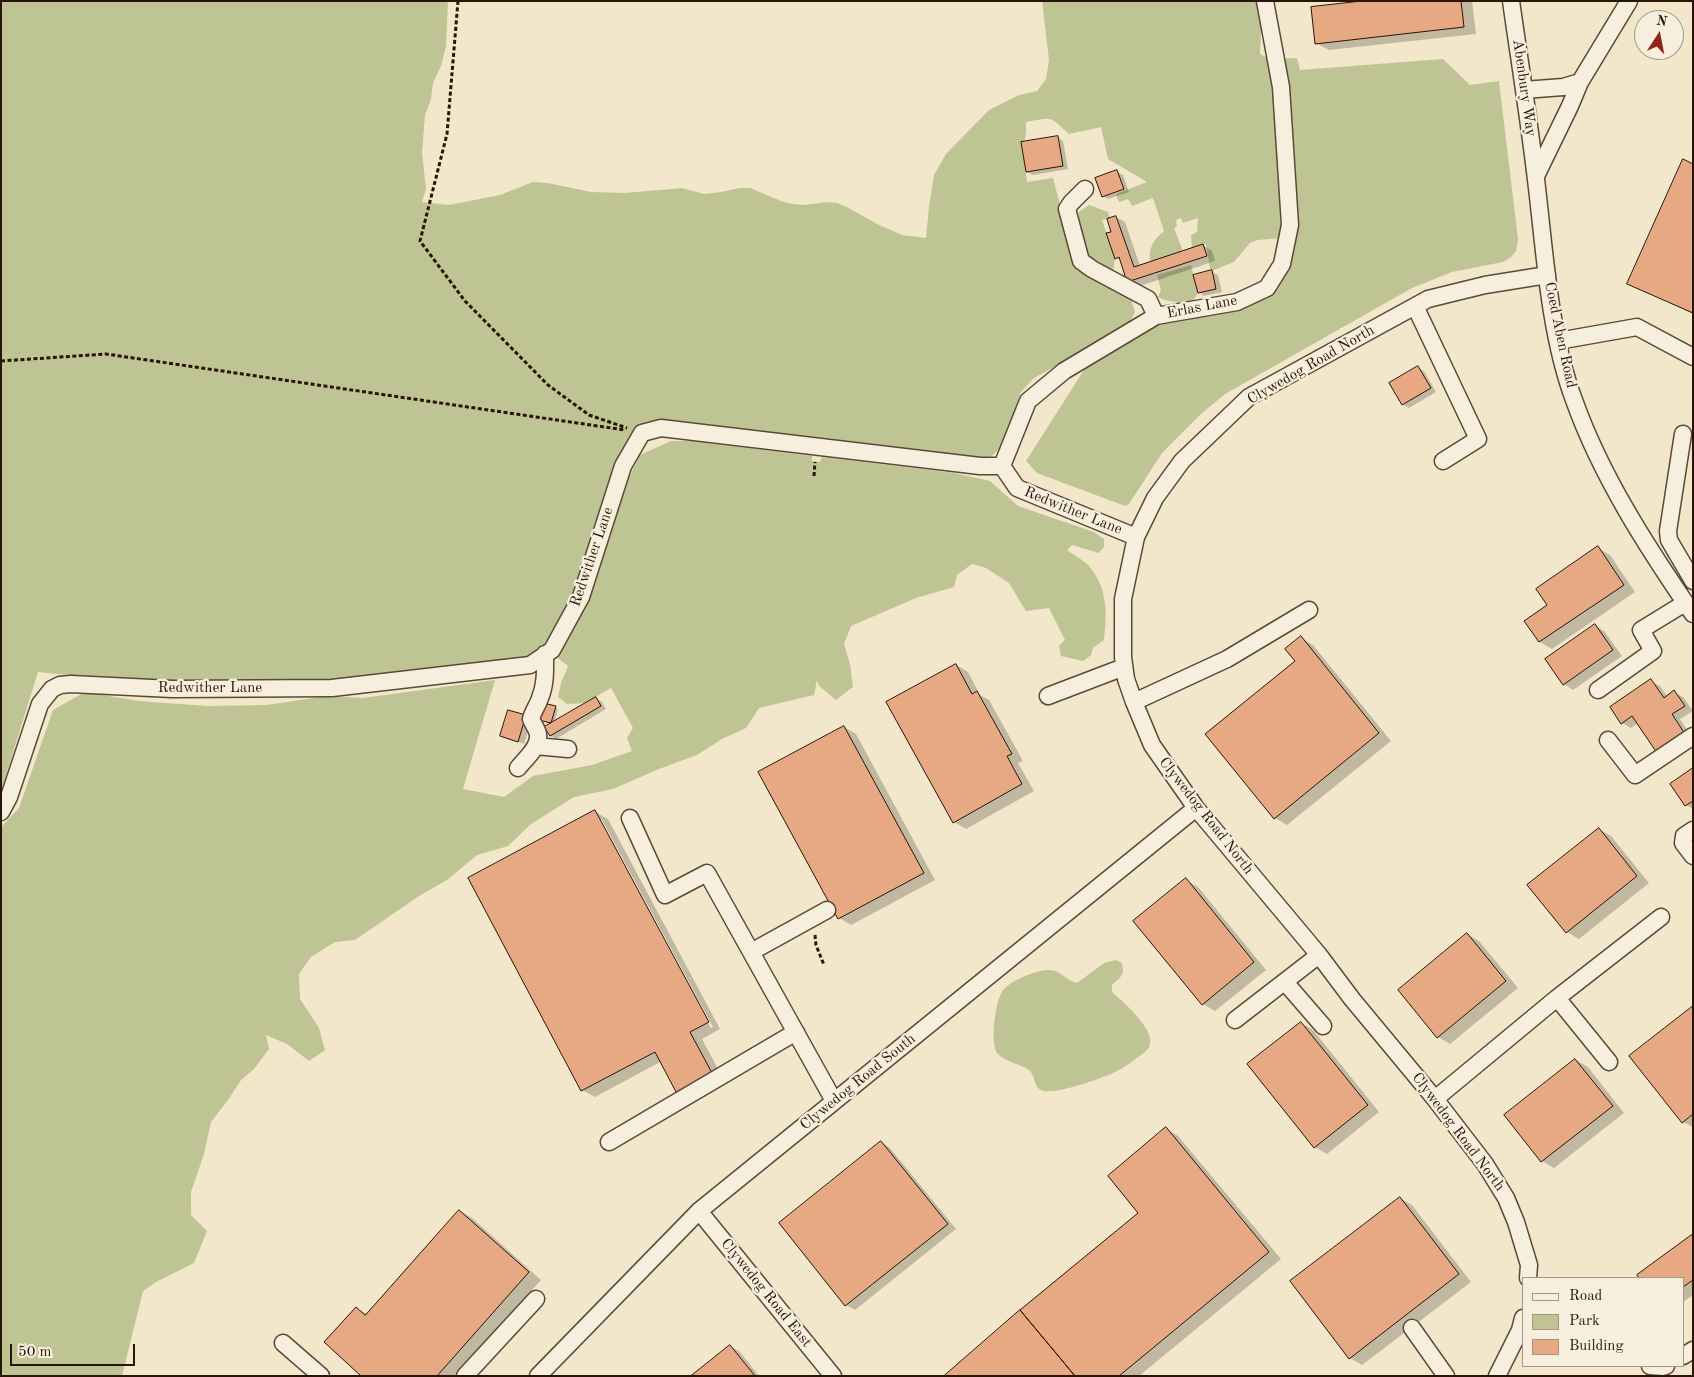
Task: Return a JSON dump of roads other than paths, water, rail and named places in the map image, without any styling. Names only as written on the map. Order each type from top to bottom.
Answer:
[{"type":"street","name":"Erlas Lane","points":[[1002,466],[1028,401],[1064,371],[1156,316],[1237,302],[1267,288],[1282,264],[1290,225],[1282,97],[1265,1]]},
{"type":"street","name":"Abenbury Way","points":[[1512,1],[1536,176]]},
{"type":"street","points":[[1536,176],[1580,82],[1629,1]]},
{"type":"street","points":[[1524,90],[1563,87],[1580,82]]},
{"type":"street","name":"Coed Aben Road","points":[[1536,176],[1547,275],[1558,341],[1573,398],[1592,447],[1617,495],[1689,608]]},
{"type":"street","points":[[1085,190],[1067,209],[1081,260],[1092,269],[1148,299],[1156,316]]},
{"type":"street","name":"Clywedog Road North","points":[[1528,1277],[1529,1264],[1523,1240],[1506,1198],[1485,1164],[1435,1099],[1352,999],[1319,955],[1196,808],[1152,745],[1134,702],[1124,667],[1122,599],[1136,537],[1155,498],[1182,461],[1249,397],[1428,299],[1485,285],[1547,275]]},
{"type":"street","points":[[1415,306],[1478,439],[1443,461]]},
{"type":"street","points":[[1558,341],[1637,327],[1693,357]]},
{"type":"street","name":"Redwither Lane","points":[[1,812],[9,797],[40,704],[52,689],[60,685],[172,689],[332,688],[530,664],[552,650],[581,597],[623,466],[642,433],[660,428],[980,466],[1002,466],[1017,488],[1136,537]]},
{"type":"street","points":[[1683,434],[1668,531],[1669,540],[1693,581]]},
{"type":"street","points":[[1598,690],[1653,651],[1641,630],[1689,608]]},
{"type":"street","points":[[1134,702],[1227,659],[1309,610]]},
{"type":"street","points":[[518,768],[536,746],[538,740],[538,732],[531,719],[544,685],[545,654]]},
{"type":"street","points":[[1048,696],[1124,667]]},
{"type":"street","points":[[1608,740],[1635,775],[1693,736]]},
{"type":"street","points":[[536,746],[568,749]]},
{"type":"street","name":"Clywedog Road South","points":[[538,1376],[699,1211],[1196,808]]},
{"type":"street","points":[[630,818],[665,895],[707,872],[834,1102]]},
{"type":"street","points":[[1693,830],[1684,836],[1683,843],[1693,856]]},
{"type":"street","points":[[752,952],[821,914]]},
{"type":"street","points":[[1435,1099],[1557,998],[1660,917]]},
{"type":"street","points":[[1235,1020],[1319,955]]},
{"type":"street","points":[[1285,982],[1323,1026]]},
{"type":"street","points":[[1557,998],[1609,1062]]},
{"type":"street","points":[[609,1142],[796,1032]]},
{"type":"street","name":"Clywedog Road East","points":[[699,1211],[833,1376]]},
{"type":"street","points":[[465,1376],[536,1299]]},
{"type":"street","points":[[1497,1376],[1522,1326]]},
{"type":"street","points":[[1412,1328],[1446,1376]]},
{"type":"street","points":[[283,1343],[321,1376]]}]
